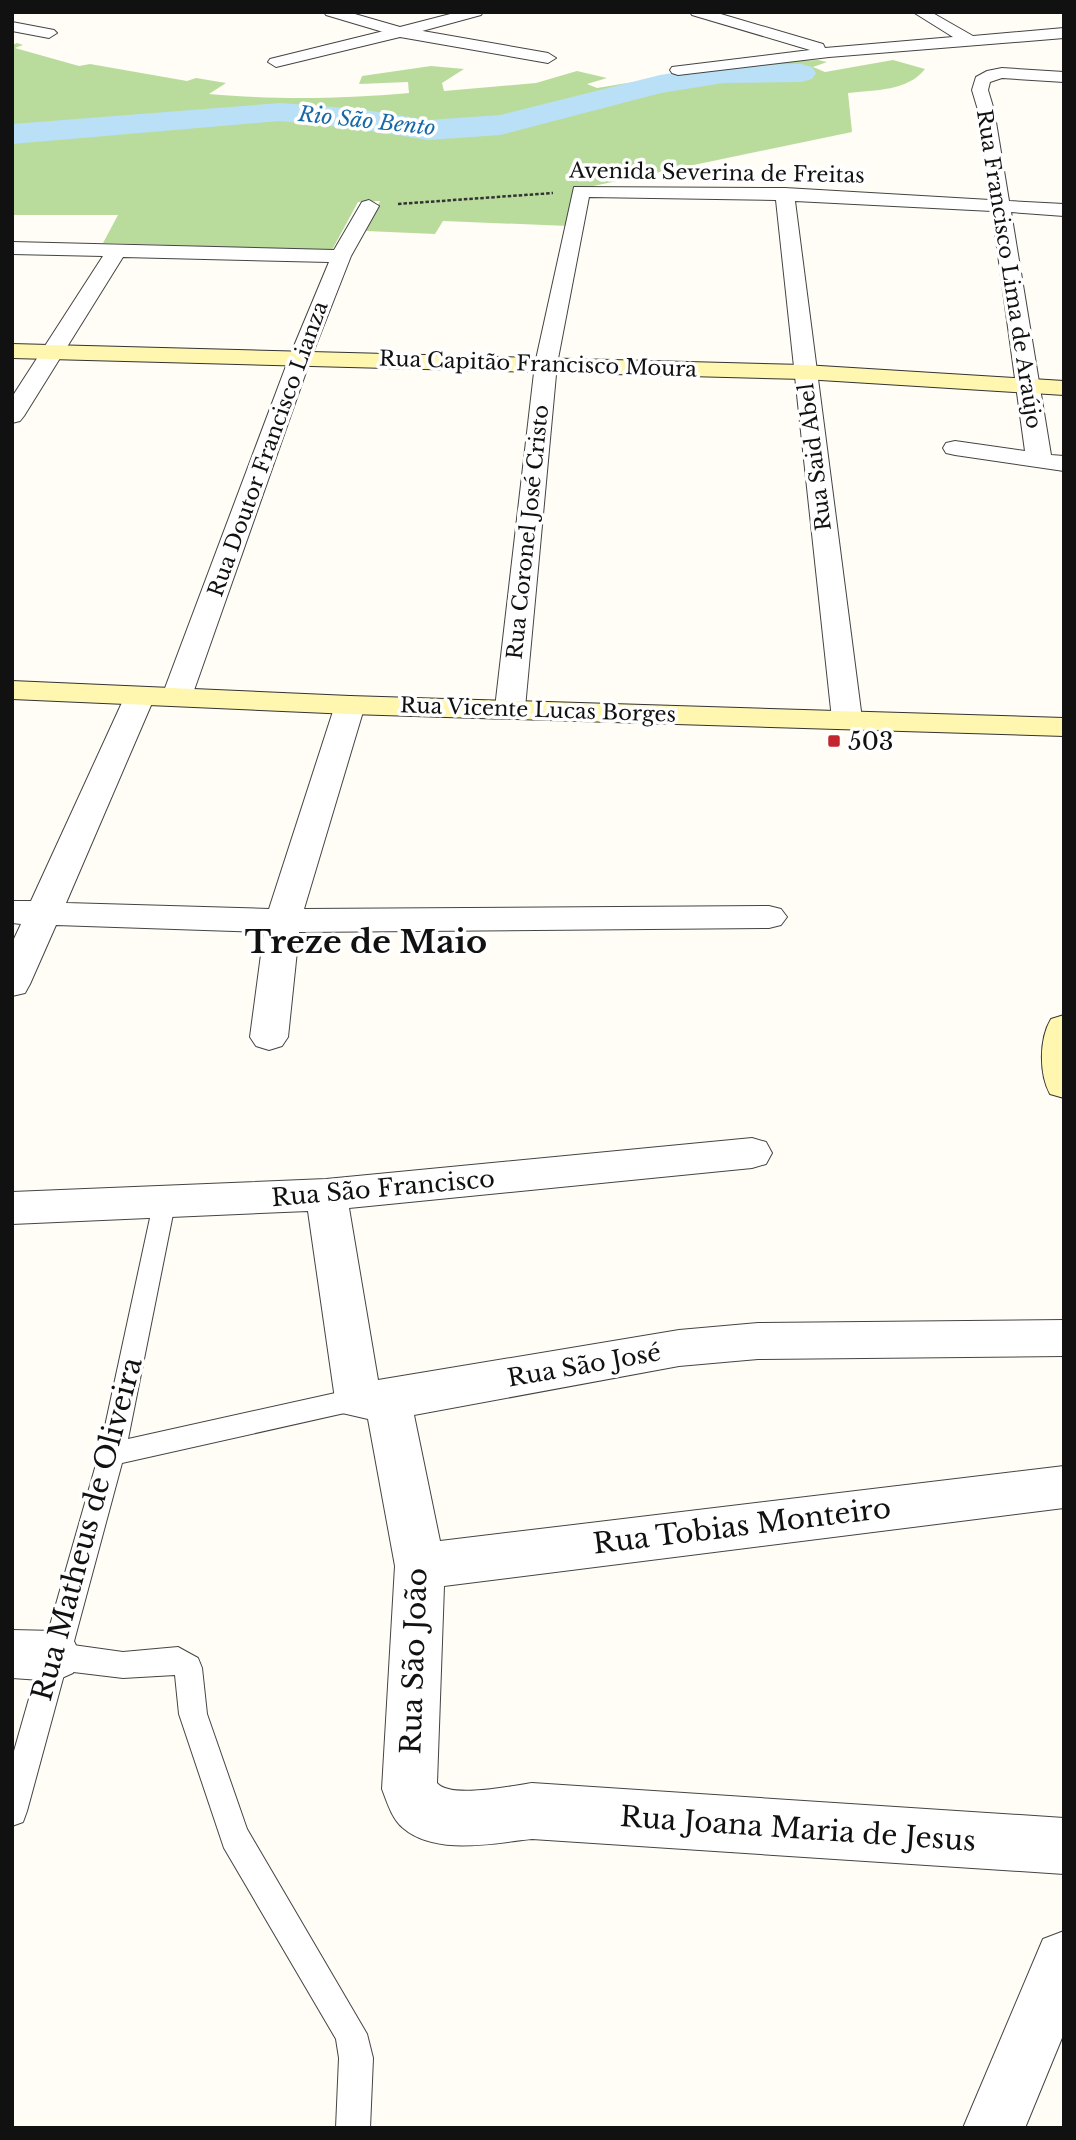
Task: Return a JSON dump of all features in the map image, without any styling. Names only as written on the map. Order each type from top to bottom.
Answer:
[{"type":"main road","name":"Rua Capitão Francisco Moura","points":[[12,351],[804,372],[1064,388]]},
{"type":"main road","name":"Rua Vicente Lucas Borges","points":[[12,690],[350,705],[1064,726]]},
{"type":"main road","points":[[1064,1028],[1061,1065],[1064,1084]]},
{"type":"street","points":[[331,12],[400,32],[548,58]]},
{"type":"street","points":[[276,62],[476,12]]},
{"type":"street","points":[[697,12],[800,41],[829,52]]},
{"type":"street","points":[[920,12],[969,40]]},
{"type":"street","points":[[12,26],[49,33]]},
{"type":"street","points":[[678,70],[829,52],[1064,33]]},
{"type":"street","name":"Rua Francisco Lima de Araújo","points":[[1052,462],[1027,385],[986,110],[980,90],[982,80],[993,74],[1064,77]]},
{"type":"street","name":"Avenida Severina de Freitas","points":[[581,191],[785,194],[1064,210]]},
{"type":"street","name":"Rua Coronel José Cristo","points":[[510,708],[546,364],[581,191]]},
{"type":"street","name":"Rua Said Abel","points":[[785,194],[847,719]]},
{"type":"street","name":"Rua Doutor Francisco Lianza","points":[[177,696],[300,358],[341,256],[369,206]]},
{"type":"street","points":[[12,248],[341,256]]},
{"type":"street","points":[[12,415],[117,250]]},
{"type":"street","points":[[955,448],[1052,462]]},
{"type":"street","points":[[12,984],[28,914],[140,696]]},
{"type":"street","points":[[269,1037],[283,921],[350,705]]},
{"type":"street","points":[[28,914],[283,921],[769,917]]},
{"type":"street","name":"Rua São Francisco","points":[[12,1208],[163,1204],[326,1195],[752,1153]]},
{"type":"street","name":"Rua São João","points":[[326,1195],[373,1399],[420,1566],[409,1789],[417,1804],[426,1811],[443,1816],[475,1817],[533,1811]]},
{"type":"street","name":"Rua São José","points":[[373,1399],[692,1347],[758,1341],[1064,1338]]},
{"type":"street","name":"Rua Tobias Monteiro","points":[[420,1566],[1064,1487]]},
{"type":"street","name":"Rua Joana Maria de Jesus","points":[[533,1811],[1064,1846]]},
{"type":"street","points":[[994,2128],[1064,1960]]},
{"type":"lane","name":"Rua Matheus de Oliveira","points":[[12,1811],[34,1655],[112,1454],[163,1204]]},
{"type":"lane","name":"Rua São José","points":[[112,1454],[373,1399]]},
{"type":"lane","points":[[34,1655],[123,1665],[178,1660],[188,1668],[193,1714],[235,1837],[302,1946],[351,2034],[356,2058],[353,2128]]},
{"type":"path","name":"Avenida Severina de Freitas","points":[[369,206],[581,191]]},
{"type":"green space","points":[[12,45],[23,45],[15,48],[79,66],[90,64],[187,81],[196,78],[226,83],[209,94],[285,98],[409,93],[408,82],[359,84],[362,76],[431,66],[464,69],[442,83],[444,91],[536,83],[577,71],[607,78],[587,84],[597,88],[748,63],[818,60],[827,62],[813,67],[825,72],[893,60],[925,69],[910,82],[880,90],[848,93],[852,132],[579,189],[569,226],[443,221],[435,234],[366,231],[380,201],[358,202],[332,250],[103,243],[118,215],[12,215]]},
{"type":"waterway","name":"Rio São Bento","points":[[12,134],[280,112],[359,119],[428,130],[500,125],[660,84],[723,74],[801,73]]},
{"type":"place","name":"503","points":[[834,741]]},
{"type":"district","name":"Treze de Maio","points":[[366,942]]}]
